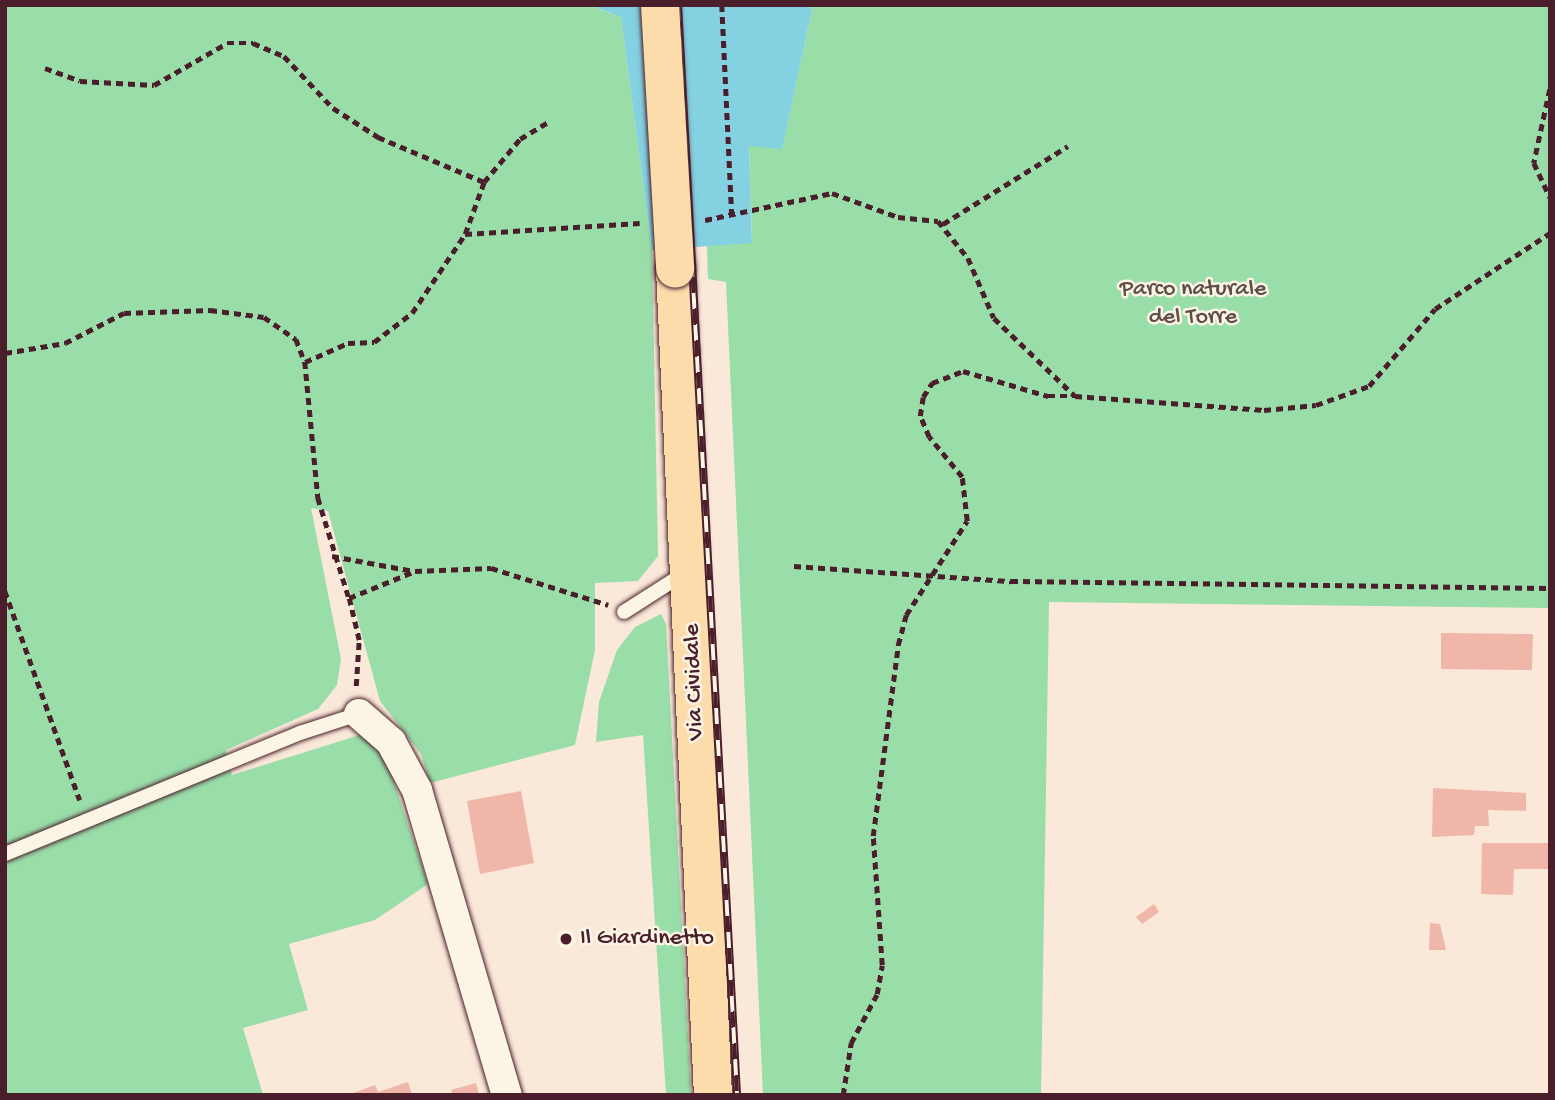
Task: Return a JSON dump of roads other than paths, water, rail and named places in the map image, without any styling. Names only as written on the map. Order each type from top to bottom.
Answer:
[{"type":"main road","name":"Via Cividale","points":[[660,5],[690,570],[713,1095]]},
{"type":"street","points":[[359,715],[391,742],[417,790],[507,1095]]},
{"type":"lane","points":[[624,612],[690,570]]},
{"type":"lane","points":[[5,854],[359,715]]},
{"type":"water","points":[[589,5],[813,5],[782,149],[749,146],[752,243],[652,250],[621,17]]},
{"type":"railway","points":[[678,5],[737,1095]]},
{"type":"place","name":"Il Giardinetto","points":[[566,939]]},
{"type":"park label","name":"Parco naturale del Torre","points":[[1193,304]]}]
